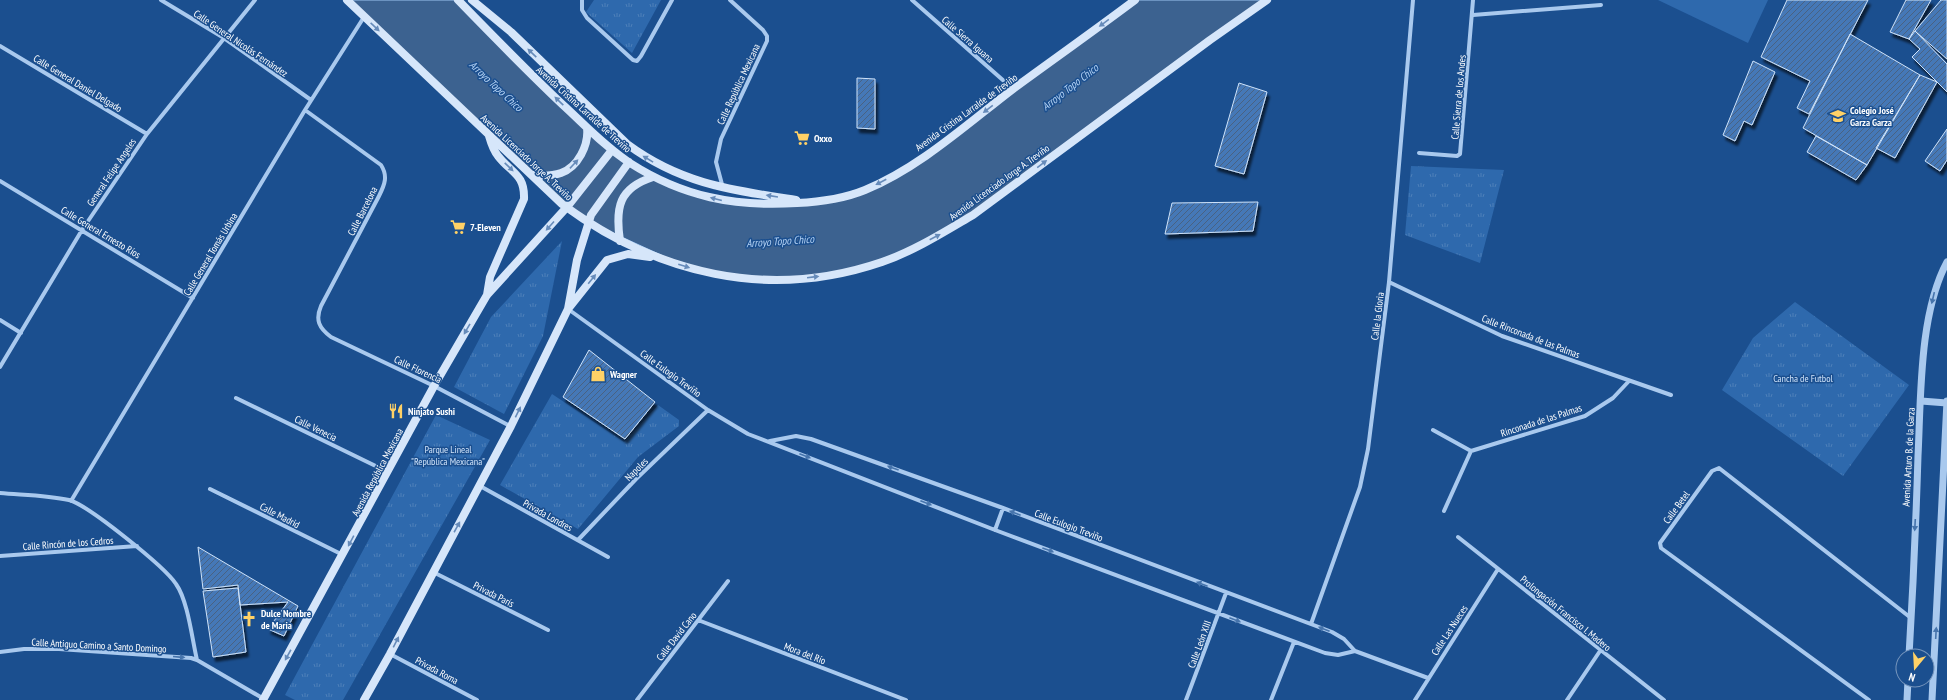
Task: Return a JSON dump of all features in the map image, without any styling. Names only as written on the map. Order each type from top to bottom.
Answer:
[{"type":"main road","name":"Avenida Licenciado Jorge A. Treviño","points":[[347,0],[488,135],[567,207],[589,222],[620,240],[662,259],[715,274],[768,281],[842,274],[883,262],[941,234],[973,215],[1210,40],[1267,0]]},
{"type":"main road","name":"Avenida Cristina Larralde de Treviño","points":[[458,0],[513,57],[626,165],[682,189],[728,202],[765,206],[810,203],[838,199],[854,194],[896,174],[940,145],[1135,0]]},
{"type":"main road","points":[[472,0],[511,32],[627,144],[646,158],[669,170],[723,188],[810,203]]},
{"type":"main road","points":[[533,175],[547,176],[568,170],[581,156],[587,138],[587,128]]},
{"type":"main road","points":[[487,295],[490,277],[524,199],[525,188],[520,178],[498,156],[488,135]]},
{"type":"main road","name":"Avenida República Mexicana","points":[[264,700],[434,386],[487,295],[576,197],[612,150]]},
{"type":"main road","points":[[568,309],[577,260],[589,222],[595,210],[626,165]]},
{"type":"main road","points":[[620,240],[617,220],[623,198],[632,186],[653,177]]},
{"type":"main road","points":[[364,700],[480,486],[568,309],[608,260],[613,257],[628,254],[662,259]]},
{"type":"street","name":"Calle General Nicolás Fernández","points":[[161,0],[224,38],[311,100]]},
{"type":"street","name":"General Felipe Angeles","points":[[0,367],[82,230],[147,134],[255,0]]},
{"type":"street","points":[[582,0],[582,10],[587,18],[633,60],[637,61],[672,0]]},
{"type":"street","name":"Calle República Mexicana","points":[[723,188],[716,162],[721,139],[767,36],[763,30],[730,0]]},
{"type":"street","name":"Calle Sierra Iguana","points":[[912,0],[1014,89]]},
{"type":"street","name":"Calle la Gloria","points":[[1311,624],[1363,474],[1368,449],[1389,282],[1413,0]]},
{"type":"street","name":"Calle Sierra de los Andes","points":[[1419,153],[1457,156],[1460,154],[1473,15],[1473,0]]},
{"type":"street","points":[[1473,15],[1601,5]]},
{"type":"street","name":"Calle General Tomás Urbina","points":[[71,501],[311,100],[364,17]]},
{"type":"street","name":"Calle General Daniel Delgado","points":[[0,46],[147,134]]},
{"type":"street","name":"Calle Barcelona","points":[[305,110],[381,164],[386,177],[379,196],[317,314],[319,326]]},
{"type":"street","name":"Calle General Ernesto Ríos","points":[[0,181],[193,298]]},
{"type":"street","name":"Avenida Arturo B. de la Garza","points":[[1909,648],[1921,401],[1929,316],[1936,286],[1947,262]]},
{"type":"street","name":"Calle Rinconada de las Palmas","points":[[1389,282],[1502,336],[1671,395]]},
{"type":"street","name":"Calle Eulogio Treviño","points":[[568,309],[708,410],[748,434],[770,441],[995,530],[1294,642],[1331,655],[1355,651]]},
{"type":"street","points":[[0,320],[21,333]]},
{"type":"street","name":"Calle Florencia","points":[[319,326],[331,337],[434,386],[511,426]]},
{"type":"street","name":"Rinconada de las Palmas","points":[[1471,451],[1585,416],[1613,398],[1629,381]]},
{"type":"street","name":"Calle Venecia","points":[[236,398],[388,472]]},
{"type":"street","points":[[1921,401],[1947,402],[1932,700]]},
{"type":"street","name":"Napoles","points":[[578,540],[644,471],[708,410]]},
{"type":"street","points":[[1433,430],[1471,451],[1444,511]]},
{"type":"street","name":"Calle Eulogio Treviño","points":[[770,441],[796,436],[811,439],[1003,508],[1311,624],[1339,636],[1355,651],[1428,678]]},
{"type":"street","name":"Calle Betel","points":[[1869,700],[1661,548],[1660,543],[1712,471],[1718,468],[1911,618]]},
{"type":"street","name":"Privada Londres","points":[[480,486],[608,557]]},
{"type":"street","name":"Calle Madrid","points":[[210,489],[343,555]]},
{"type":"street","points":[[0,493],[71,501],[89,511],[137,546],[167,572],[177,585],[183,600],[198,660]]},
{"type":"street","points":[[995,530],[1003,508]]},
{"type":"street","name":"Prolongación Francisco I. Madero","points":[[1458,537],[1664,700]]},
{"type":"street","name":"Calle Rincón de los Cedros","points":[[0,556],[137,546]]},
{"type":"street","name":"Calle Las Nueces","points":[[1414,700],[1498,569]]},
{"type":"street","name":"Privada París","points":[[433,572],[548,630]]},
{"type":"street","name":"Calle David Cano","points":[[637,700],[728,581]]},
{"type":"street","name":"Calle León XIII","points":[[1186,700],[1226,593]]},
{"type":"street","name":"Mora del Río","points":[[698,620],[906,700]]},
{"type":"street","points":[[1271,700],[1294,642]]},
{"type":"street","name":"Calle Antiguo Camino a Santo Domingo","points":[[0,652],[24,649],[59,649],[198,660],[264,700]]},
{"type":"street","points":[[1567,700],[1600,650]]},
{"type":"street","name":"Privada Roma","points":[[390,654],[478,700]]},
{"type":"street","points":[[1907,700],[1908,688]]},
{"type":"green space","points":[[594,0],[661,0],[632,53],[586,12]]},
{"type":"green space","points":[[1658,0],[1768,0],[1748,43]]},
{"type":"green space","points":[[1411,166],[1504,170],[1480,263],[1405,235]]},
{"type":"green space","points":[[562,241],[543,336],[504,414],[454,387],[491,317]]},
{"type":"green space","name":"Cancha de Futbol","points":[[1795,302],[1909,385],[1843,476],[1722,390],[1753,338]]},
{"type":"green space","points":[[552,394],[624,442],[658,405],[679,420],[679,426],[638,457],[578,529],[500,485]]},
{"type":"green space","name":"Parque Lineal \"República Mexicana\"","points":[[436,415],[490,440],[343,700],[295,700],[285,695]]},
{"type":"water","name":"Arroyo Topo Chico","points":[[348,0],[458,0],[587,128],[653,177],[728,202],[838,199],[896,174],[1135,0],[1267,0],[973,215],[922,244],[842,274],[768,281],[687,267],[589,222],[533,175]]},
{"type":"building","points":[[1787,0],[1868,0],[1809,114],[1797,108],[1810,81],[1761,57]]},
{"type":"building","points":[[1906,0],[1931,0],[1909,39],[1890,32]]},
{"type":"building","points":[[1941,0],[1947,0],[1947,59],[1915,31]]},
{"type":"building","points":[[1915,31],[1947,64],[1947,92],[1912,57],[1920,49],[1909,39]]},
{"type":"building","points":[[1850,34],[1920,75],[1867,165],[1803,128]]},
{"type":"building","points":[[1753,61],[1775,72],[1752,125],[1744,121],[1735,141],[1723,135]]},
{"type":"building","points":[[1920,75],[1937,82],[1895,158],[1876,148]]},
{"type":"building","name":"Oxxo","points":[[857,78],[875,79],[875,129],[857,128]]},
{"type":"building","points":[[1239,83],[1267,92],[1244,174],[1215,166]]},
{"type":"building","points":[[1947,129],[1947,160],[1940,171],[1925,161]]},
{"type":"building","points":[[1816,136],[1867,165],[1856,180],[1807,152]]},
{"type":"building","points":[[1258,202],[1253,231],[1165,234],[1172,203]]},
{"type":"building","name":"Wagner","points":[[589,350],[655,402],[625,439],[563,397]]},
{"type":"building","points":[[198,547],[298,606],[284,636],[268,629],[288,602],[240,605],[238,585],[203,589]]},
{"type":"building","points":[[238,588],[246,652],[213,657],[203,591]]},
{"type":"place","name":"Colegio José Garza Garza","points":[[1838,116]]},
{"type":"place","name":"Oxxo","points":[[802,138]]},
{"type":"place","name":"7-Eleven","points":[[458,227]]},
{"type":"place","name":"Wagner","points":[[598,374]]},
{"type":"place","name":"Ninjato Sushi","points":[[396,411]]},
{"type":"place","name":"Dulce Nombre de Maria","points":[[249,619]]}]
